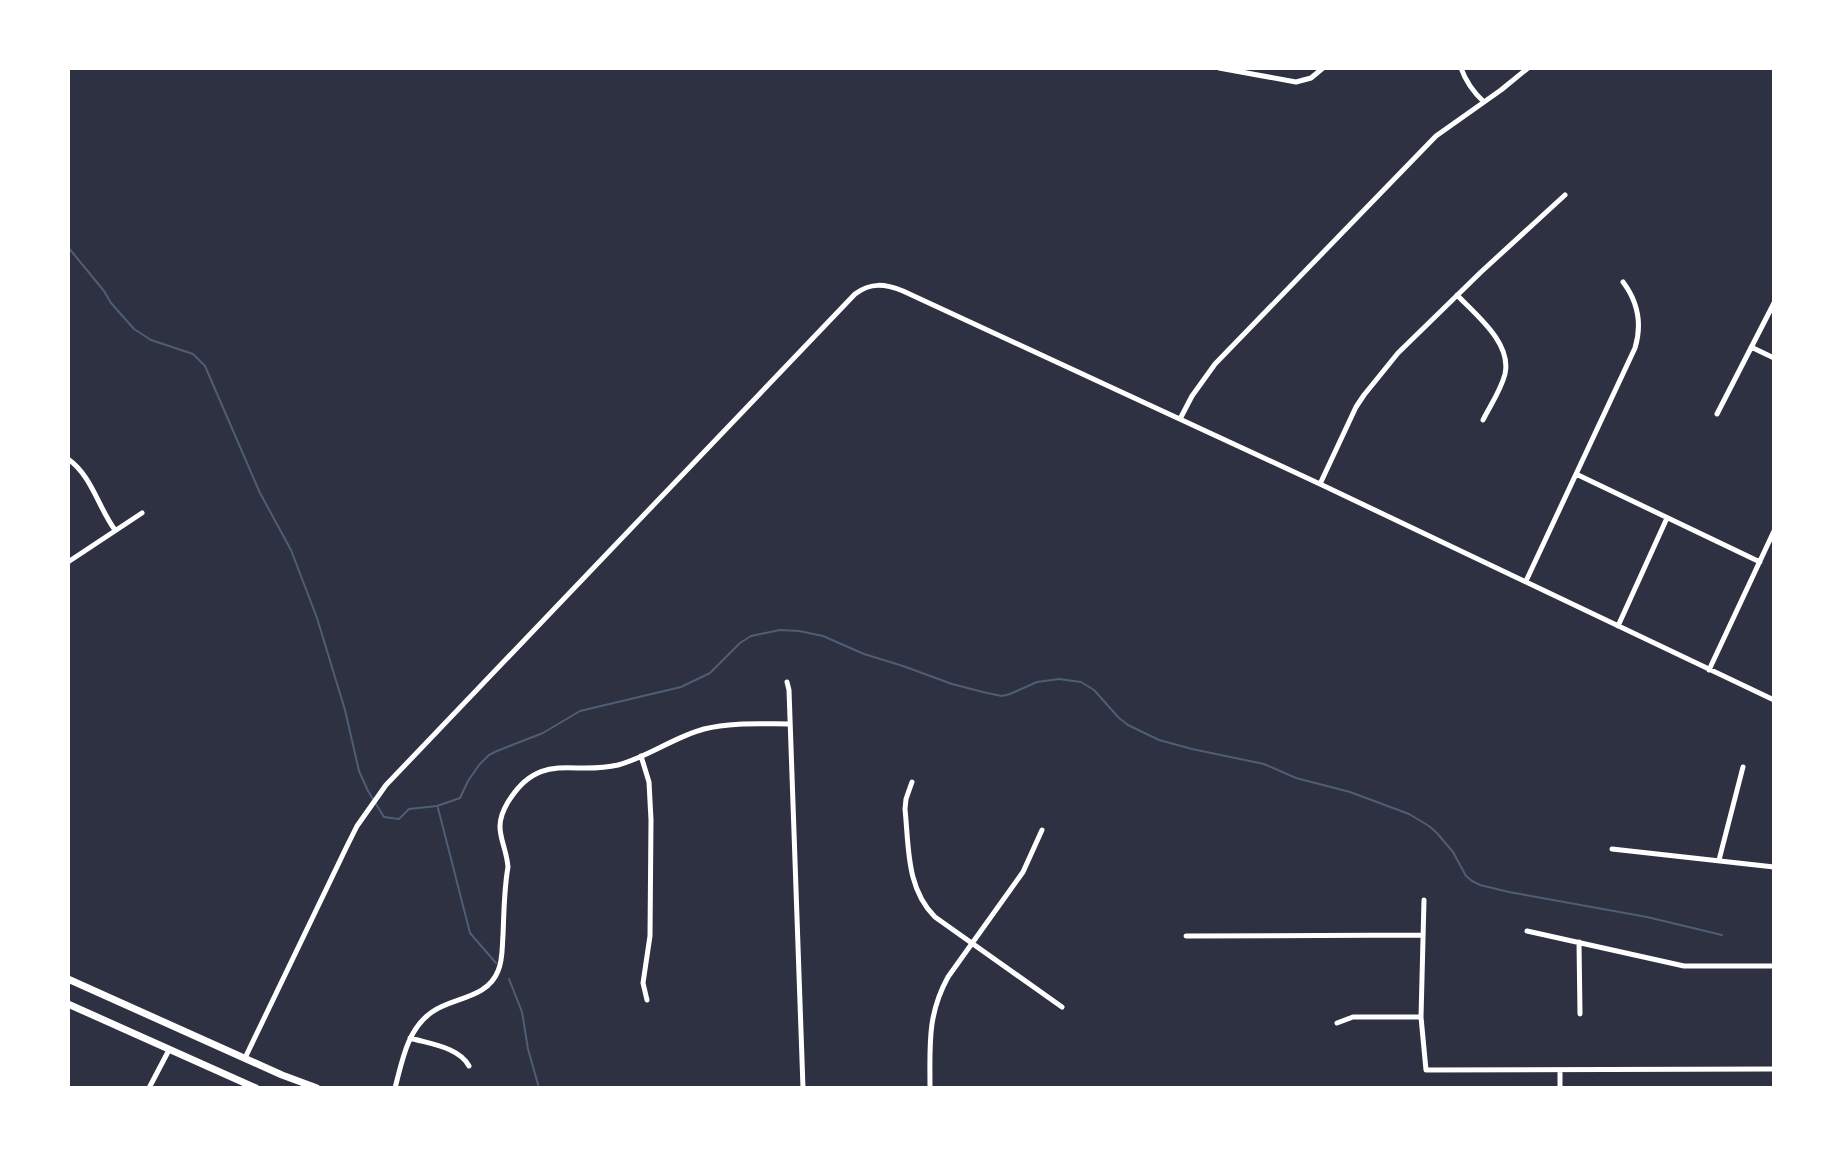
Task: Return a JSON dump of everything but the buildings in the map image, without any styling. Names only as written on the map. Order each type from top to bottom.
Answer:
[{"type":"main road","points":[[68,979],[317,1088]]},
{"type":"main road","points":[[68,1004],[256,1088]]},
{"type":"street","points":[[1219,68],[1296,82],[1311,78],[1323,68]]},
{"type":"street","points":[[1461,68],[1474,94],[1484,102]]},
{"type":"street","points":[[1180,419],[1215,364],[1436,136],[1528,68]]},
{"type":"street","points":[[1320,484],[1364,395],[1398,353],[1565,195]]},
{"type":"street","points":[[1526,581],[1637,342],[1637,311],[1631,292],[1623,282]]},
{"type":"street","points":[[245,1058],[347,846],[376,798],[844,306],[860,290],[876,284],[903,291],[1180,419],[1774,700]]},
{"type":"street","points":[[1457,295],[1499,341],[1505,357],[1505,375],[1483,420]]},
{"type":"street","points":[[1717,414],[1774,303]]},
{"type":"street","points":[[1751,347],[1774,358]]},
{"type":"street","points":[[68,459],[85,473],[115,530]]},
{"type":"street","points":[[1576,474],[1760,562]]},
{"type":"street","points":[[68,562],[142,513]]},
{"type":"street","points":[[1618,626],[1668,517]]},
{"type":"street","points":[[1709,670],[1774,531]]},
{"type":"street","points":[[787,682],[803,1088]]},
{"type":"street","points":[[395,1088],[410,1038],[421,1022],[431,1012],[482,991],[498,973],[502,957],[508,867],[500,826],[504,809],[528,779],[551,768],[600,768],[622,764],[705,729],[725,725],[790,724]]},
{"type":"street","points":[[641,756],[647,769],[651,820],[650,936],[643,983],[647,1000]]},
{"type":"street","points":[[1719,860],[1743,767]]},
{"type":"street","points":[[912,782],[905,809],[912,874],[921,901],[935,917],[1062,1007]]},
{"type":"street","points":[[930,1088],[930,1033],[935,1004],[948,977],[1023,872],[1042,830]]},
{"type":"street","points":[[1612,849],[1774,867]]},
{"type":"street","points":[[1424,900],[1421,1017],[1426,1070],[1774,1069]]},
{"type":"street","points":[[1527,931],[1684,966],[1774,966]]},
{"type":"street","points":[[1186,936],[1422,935]]},
{"type":"street","points":[[1579,942],[1580,1014]]},
{"type":"street","points":[[1337,1023],[1353,1017],[1421,1017]]},
{"type":"street","points":[[410,1038],[457,1053],[465,1058],[469,1066]]},
{"type":"street","points":[[149,1088],[169,1050]]},
{"type":"street","points":[[1560,1070],[1560,1088]]},
{"type":"waterway","points":[[68,247],[134,329],[151,340],[193,354],[205,366],[260,493],[291,550],[317,618],[345,710],[359,771],[384,817],[399,819],[409,809],[437,806],[460,798],[468,781],[489,755],[543,733],[580,711],[681,687],[710,673],[751,636],[780,630],[799,631],[823,636],[864,654],[952,684],[1002,696],[1037,682],[1059,679],[1081,682],[1094,690],[1128,725],[1159,740],[1264,764],[1296,778],[1350,792],[1409,814],[1437,833],[1453,852],[1466,876],[1480,885],[1647,917],[1722,935]]},
{"type":"waterway","points":[[438,808],[470,933],[496,963]]},
{"type":"waterway","points":[[509,979],[522,1012],[539,1088]]}]
